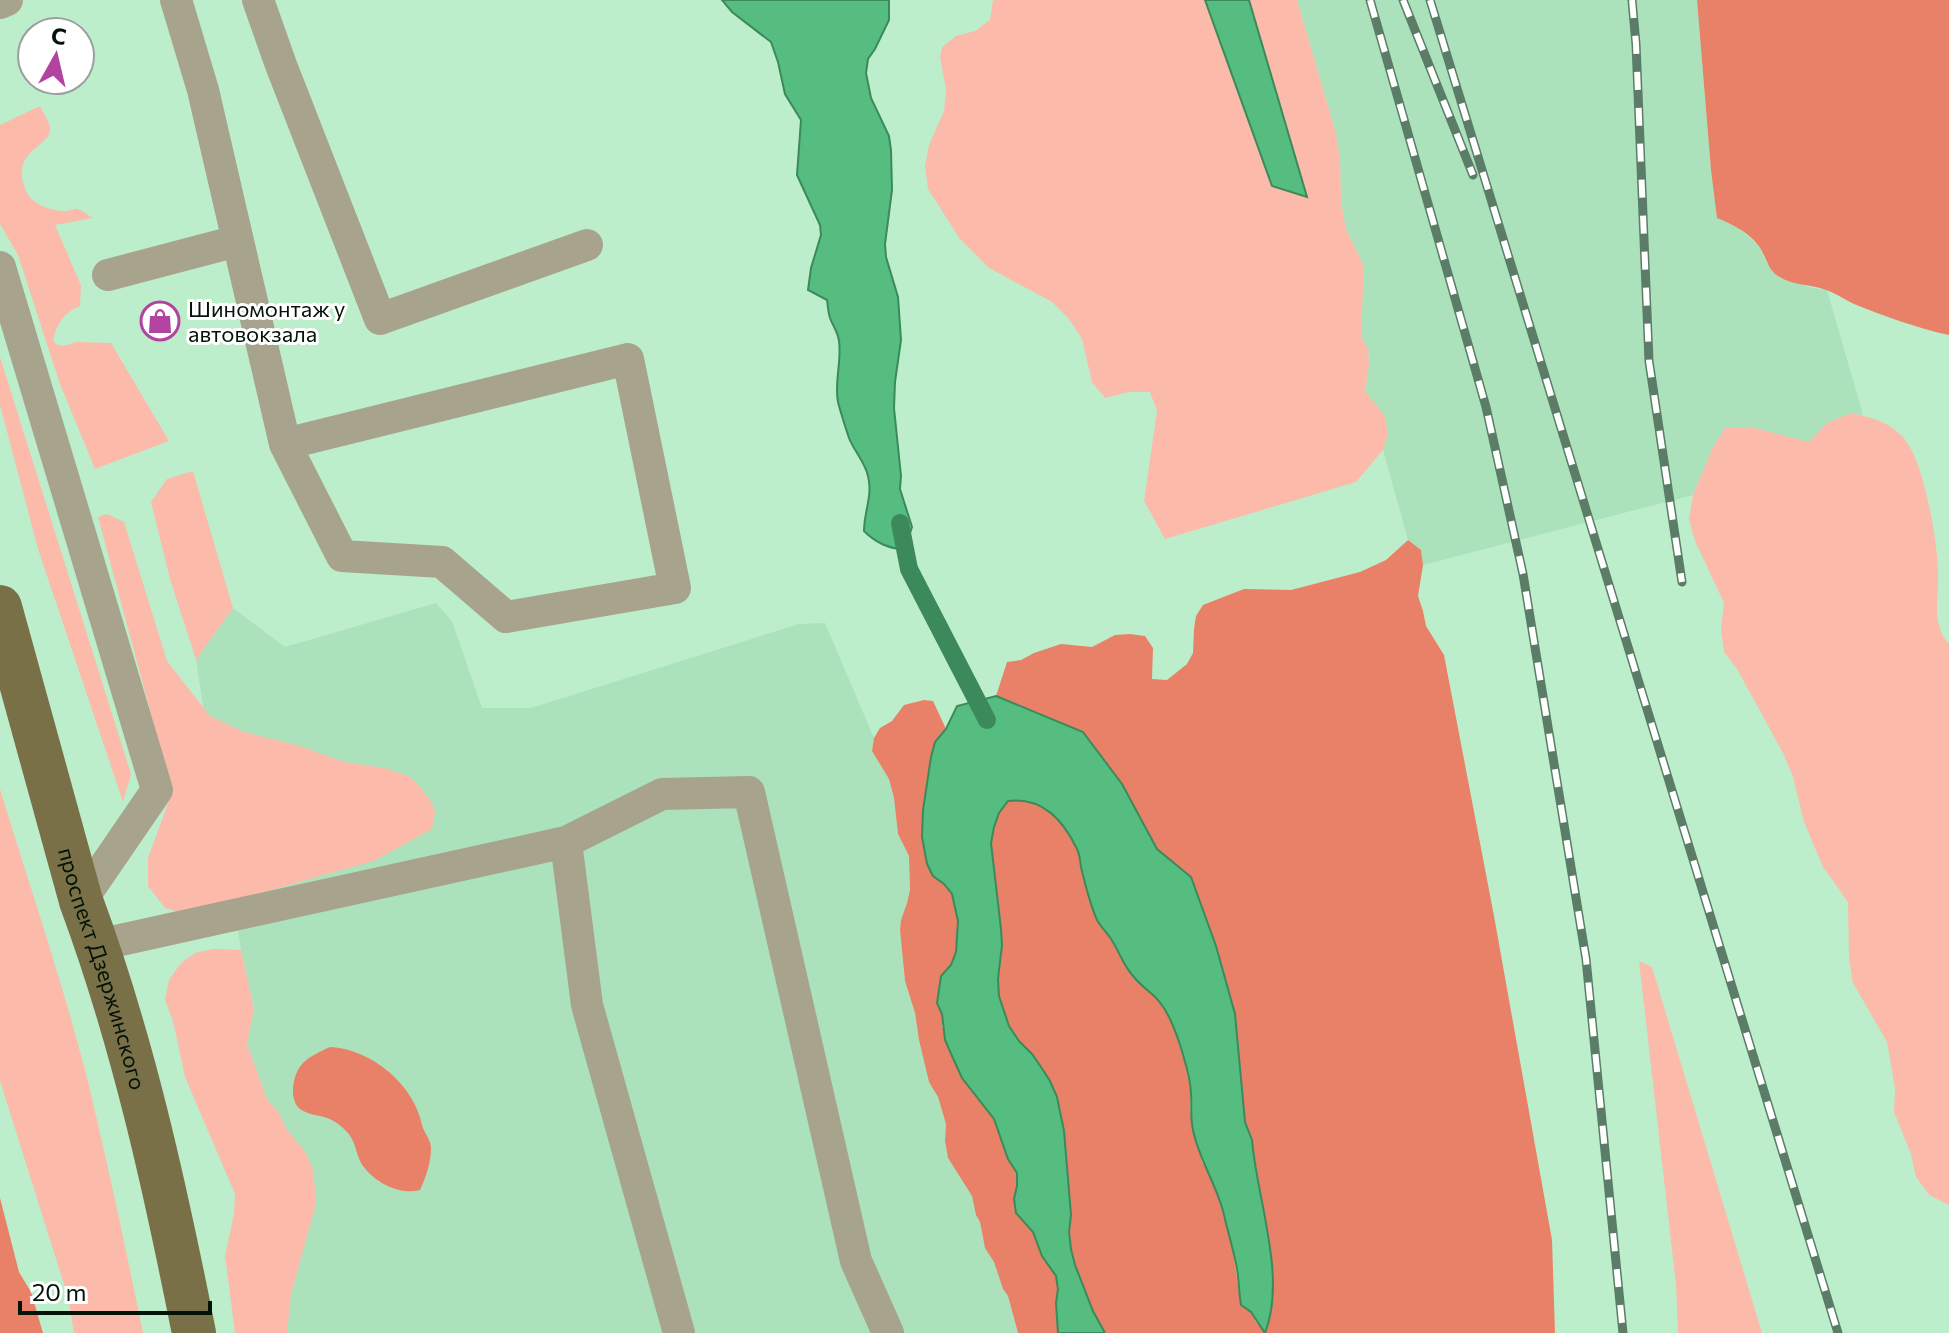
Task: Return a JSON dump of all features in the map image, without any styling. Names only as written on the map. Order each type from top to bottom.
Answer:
[{"type":"main road","name":"проспект Дзержинского","points":[[0,607],[81,901],[98,945],[145,1108],[194,1333]]},
{"type":"lane","points":[[0,3],[7,0]]},
{"type":"lane","points":[[176,0],[203,90],[285,444],[342,556],[442,562],[506,617],[675,588],[628,359],[285,444]]},
{"type":"lane","points":[[258,0],[380,319],[587,245]]},
{"type":"lane","points":[[108,275],[237,241]]},
{"type":"lane","points":[[0,267],[157,790],[81,901]]},
{"type":"lane","points":[[98,945],[566,842],[662,794],[749,792],[856,1261],[888,1333]]},
{"type":"lane","points":[[566,842],[587,1005],[679,1333]]},
{"type":"shaded area","points":[[722,0],[889,0],[889,20],[868,59],[866,73],[871,98],[889,136],[891,150],[892,190],[885,244],[898,297],[901,340],[894,408],[900,489],[912,527],[901,549],[881,544],[864,531],[869,483],[849,438],[838,402],[838,338],[827,300],[808,290],[821,235],[820,225],[797,175],[801,120],[785,94],[771,42],[732,12]]},
{"type":"shaded area","points":[[993,0],[1297,0],[1336,133],[1346,229],[1364,266],[1361,337],[1368,348],[1369,364],[1365,391],[1385,416],[1388,434],[1383,450],[1356,482],[1165,539],[1144,501],[1157,411],[1150,392],[1129,392],[1105,398],[1092,382],[1082,339],[1069,319],[1052,302],[989,268],[960,239],[928,189],[925,166],[929,145],[944,111],[946,90],[940,57],[942,47],[956,36],[975,31],[990,20]]},
{"type":"shaded area","points":[[1205,0],[1249,0],[1307,197],[1272,186]]},
{"type":"shaded area","points":[[1297,0],[1697,0],[1711,170],[1734,224],[1759,246],[1766,262],[1777,275],[1827,290],[1863,415],[1851,413],[1827,423],[1809,442],[1781,436],[1712,449],[1693,495],[1423,565],[1421,550],[1408,540],[1383,450],[1388,434],[1385,417],[1365,391],[1369,364],[1368,348],[1361,337],[1364,266],[1346,229],[1336,133]]},
{"type":"shaded area","points":[[1697,0],[1949,0],[1949,335],[1877,313],[1826,290],[1778,276],[1749,236],[1717,218]]},
{"type":"shaded area","points":[[40,106],[50,129],[22,167],[27,193],[38,204],[48,208],[64,211],[76,209],[93,218],[55,225],[81,285],[80,306],[62,319],[53,340],[63,346],[77,342],[111,343],[169,441],[95,469],[60,384],[18,255],[0,224],[0,125]]},
{"type":"shaded area","points":[[0,357],[131,774],[123,802],[38,549],[0,405]]},
{"type":"shaded area","points":[[1851,413],[1878,420],[1896,430],[1917,462],[1936,546],[1938,621],[1949,644],[1949,1205],[1929,1195],[1916,1177],[1911,1154],[1894,1112],[1895,1088],[1887,1042],[1853,983],[1849,960],[1848,902],[1823,867],[1804,822],[1793,777],[1783,753],[1737,669],[1724,652],[1721,629],[1724,603],[1695,541],[1689,519],[1693,495],[1712,449],[1725,428],[1751,427],[1809,442],[1827,423]]},
{"type":"shaded area","points":[[193,471],[233,608],[196,660],[170,579],[151,502],[167,479]]},
{"type":"shaded area","points":[[107,514],[124,522],[167,661],[210,716],[244,732],[300,746],[344,762],[384,768],[409,776],[432,803],[435,812],[432,829],[374,861],[186,914],[165,908],[148,886],[148,858],[172,792],[98,517]]},
{"type":"shaded area","points":[[1408,540],[1421,550],[1423,565],[1418,596],[1426,626],[1444,655],[1494,916],[1552,1240],[1555,1333],[1105,1333],[1093,1311],[1071,1249],[1064,1131],[1057,1097],[1032,1054],[1009,1026],[999,996],[1002,945],[991,843],[999,812],[1008,801],[1025,799],[1049,810],[1058,819],[1079,851],[1084,880],[1098,922],[1127,969],[1155,994],[1171,1020],[1184,1060],[1191,1093],[1190,1110],[1202,1162],[1211,1175],[1232,1244],[1241,1305],[1251,1312],[1257,1323],[1272,1267],[1252,1140],[1245,1122],[1235,1014],[1216,946],[1191,877],[1157,849],[1122,784],[1083,732],[996,696],[1007,662],[1021,660],[1061,644],[1092,647],[1115,635],[1130,634],[1145,636],[1153,648],[1152,679],[1167,680],[1187,664],[1193,653],[1196,616],[1203,605],[1244,589],[1291,590],[1360,572],[1386,560]]},
{"type":"shaded area","points":[[436,603],[452,621],[482,708],[531,708],[799,624],[825,623],[874,738],[872,751],[889,779],[898,834],[909,856],[910,889],[900,930],[905,981],[929,1082],[938,1097],[946,1124],[948,1158],[972,1196],[983,1239],[1008,1296],[1018,1333],[287,1333],[291,1295],[310,1224],[286,1128],[267,1099],[247,1044],[254,1008],[241,950],[196,660],[233,608],[285,647]]},
{"type":"shaded area","points":[[996,696],[1083,732],[1122,784],[1157,849],[1191,877],[1216,946],[1235,1014],[1245,1122],[1252,1140],[1272,1263],[1271,1311],[1265,1333],[1251,1312],[1241,1305],[1233,1249],[1221,1204],[1196,1141],[1188,1076],[1169,1017],[1156,998],[1130,972],[1097,920],[1078,851],[1065,829],[1042,807],[1008,801],[999,813],[991,843],[1002,945],[999,996],[1009,1026],[1041,1067],[1057,1097],[1064,1131],[1071,1249],[1093,1311],[1105,1333],[1058,1333],[1056,1276],[1042,1256],[1033,1232],[1016,1213],[1017,1173],[1008,1159],[994,1119],[962,1078],[945,1040],[942,1014],[937,1003],[941,976],[951,965],[956,952],[958,921],[952,894],[933,876],[927,864],[922,837],[931,757],[935,742],[946,729],[957,706]]},
{"type":"shaded area","points":[[933,701],[946,729],[935,742],[923,810],[924,850],[933,876],[952,894],[958,921],[956,952],[951,965],[941,976],[937,1003],[942,1026],[962,1078],[994,1119],[1008,1159],[1017,1173],[1014,1199],[1023,1222],[1033,1232],[1042,1256],[1056,1276],[1058,1333],[1018,1333],[1008,1296],[985,1248],[972,1196],[948,1158],[946,1124],[938,1097],[929,1082],[905,981],[900,930],[910,890],[909,856],[898,834],[889,779],[872,751],[880,728],[892,721],[904,705]]},
{"type":"shaded area","points":[[0,789],[88,1082],[143,1333],[74,1333],[68,1297],[0,1081]]},
{"type":"shaded area","points":[[213,949],[241,950],[254,1009],[247,1044],[267,1099],[306,1153],[313,1170],[315,1207],[291,1295],[287,1333],[235,1333],[225,1256],[235,1194],[185,1077],[173,1021],[165,1000],[169,980],[181,963],[195,953]]},
{"type":"shaded area","points":[[1639,961],[1652,967],[1762,1333],[1678,1333],[1676,1285]]},
{"type":"shaded area","points":[[330,1047],[361,1054],[375,1062],[389,1072],[410,1096],[431,1145],[429,1164],[420,1190],[403,1191],[379,1181],[361,1163],[351,1138],[343,1128],[296,1105],[293,1086],[300,1067],[309,1058]]},
{"type":"shaded area","points":[[0,1198],[19,1272],[31,1292],[43,1333],[0,1333]]},
{"type":"waterway","points":[[900,523],[909,569],[987,720]]},
{"type":"railway","points":[[1370,0],[1486,407],[1523,574],[1586,959],[1623,1333]]},
{"type":"railway","points":[[1403,0],[1473,175]]},
{"type":"railway","points":[[1430,0],[1838,1333]]},
{"type":"railway","points":[[1632,0],[1649,361],[1682,582]]},
{"type":"place","name":"Шиномонтаж у автовокзала","points":[[160,321]]}]
